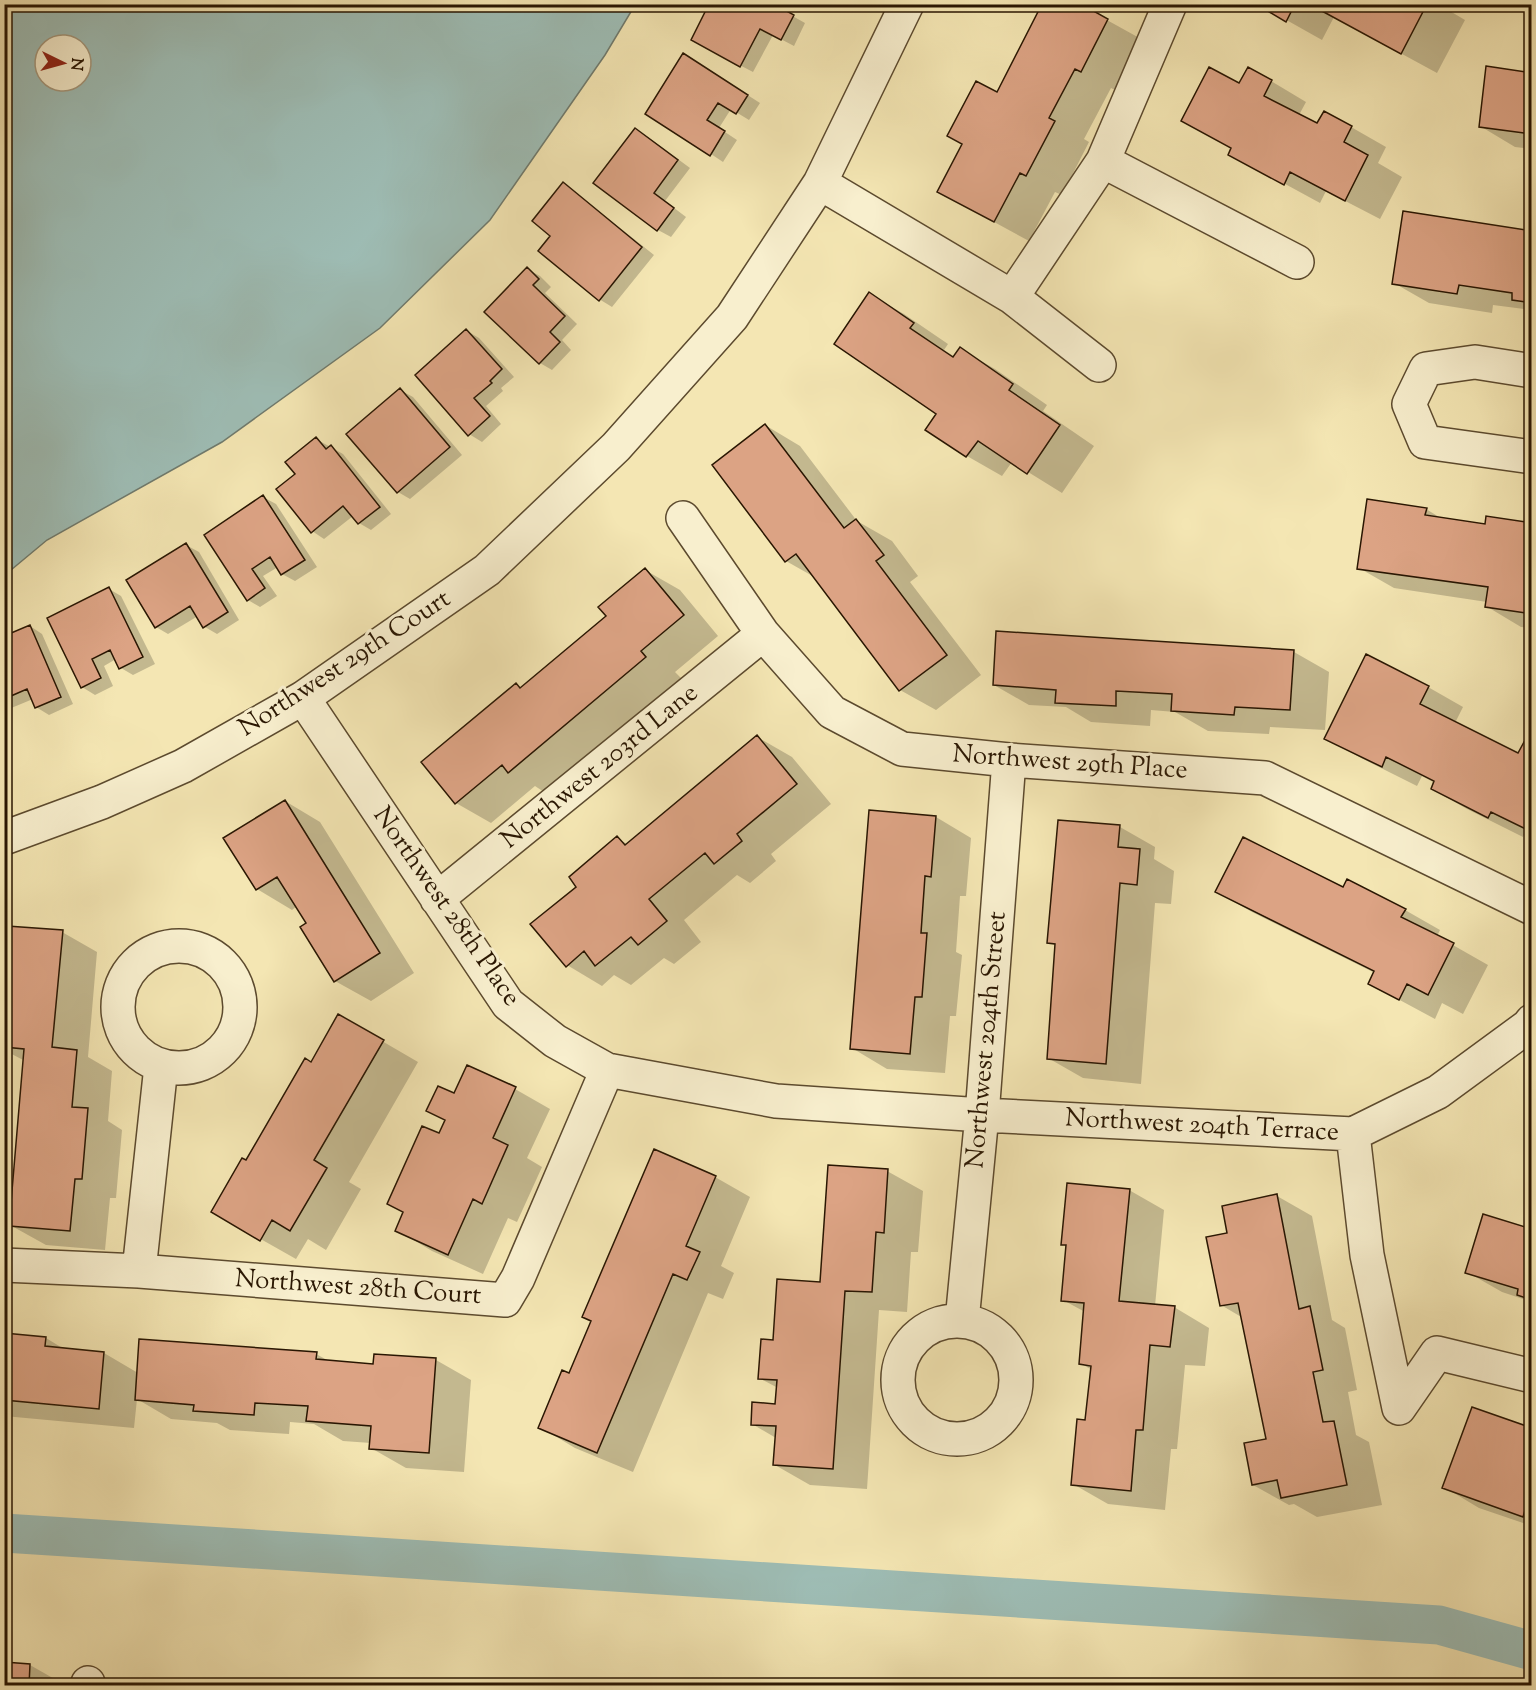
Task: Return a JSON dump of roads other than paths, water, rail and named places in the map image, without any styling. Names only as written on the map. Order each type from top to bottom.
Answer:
[{"type":"street","name":"Northwest 29th Court","points":[[4,838],[102,802],[183,766],[303,698],[487,570],[616,447],[732,317],[820,183],[908,4]]},
{"type":"street","points":[[1012,297],[1103,161],[1170,4]]},
{"type":"street","points":[[1103,161],[1297,262]]},
{"type":"street","points":[[820,183],[1012,297],[1099,364]]},
{"type":"street","points":[[1532,371],[1475,362],[1426,369],[1409,404],[1425,442],[1532,457]]},
{"type":"street","name":"Northwest 29th Place","points":[[683,518],[763,634],[831,712],[902,749],[1009,760],[1265,777],[1532,908]]},
{"type":"street","name":"Northwest 203rd Lane","points":[[437,899],[763,634]]},
{"type":"street","name":"Northwest 28th Place","points":[[303,698],[508,1004],[555,1041],[607,1070],[776,1101],[982,1115]]},
{"type":"street","name":"Northwest 204th Street","points":[[962,1321],[982,1115],[1009,760]]},
{"type":"street","name":"Northwest 204th Terrace","points":[[982,1115],[1353,1134],[1438,1092],[1532,1021]]},
{"type":"street","points":[[139,1271],[161,1066]]},
{"type":"street","name":"Northwest 28th Court","points":[[4,1265],[139,1271],[505,1300],[518,1278],[607,1070]]},
{"type":"street","points":[[1353,1134],[1367,1255],[1399,1408],[1437,1353],[1532,1376]]},
{"type":"water","points":[[5,4],[635,4],[605,55],[490,220],[380,328],[222,442],[47,540],[5,575]]},
{"type":"waterway","points":[[4,1533],[1439,1625],[1532,1651]]}]
